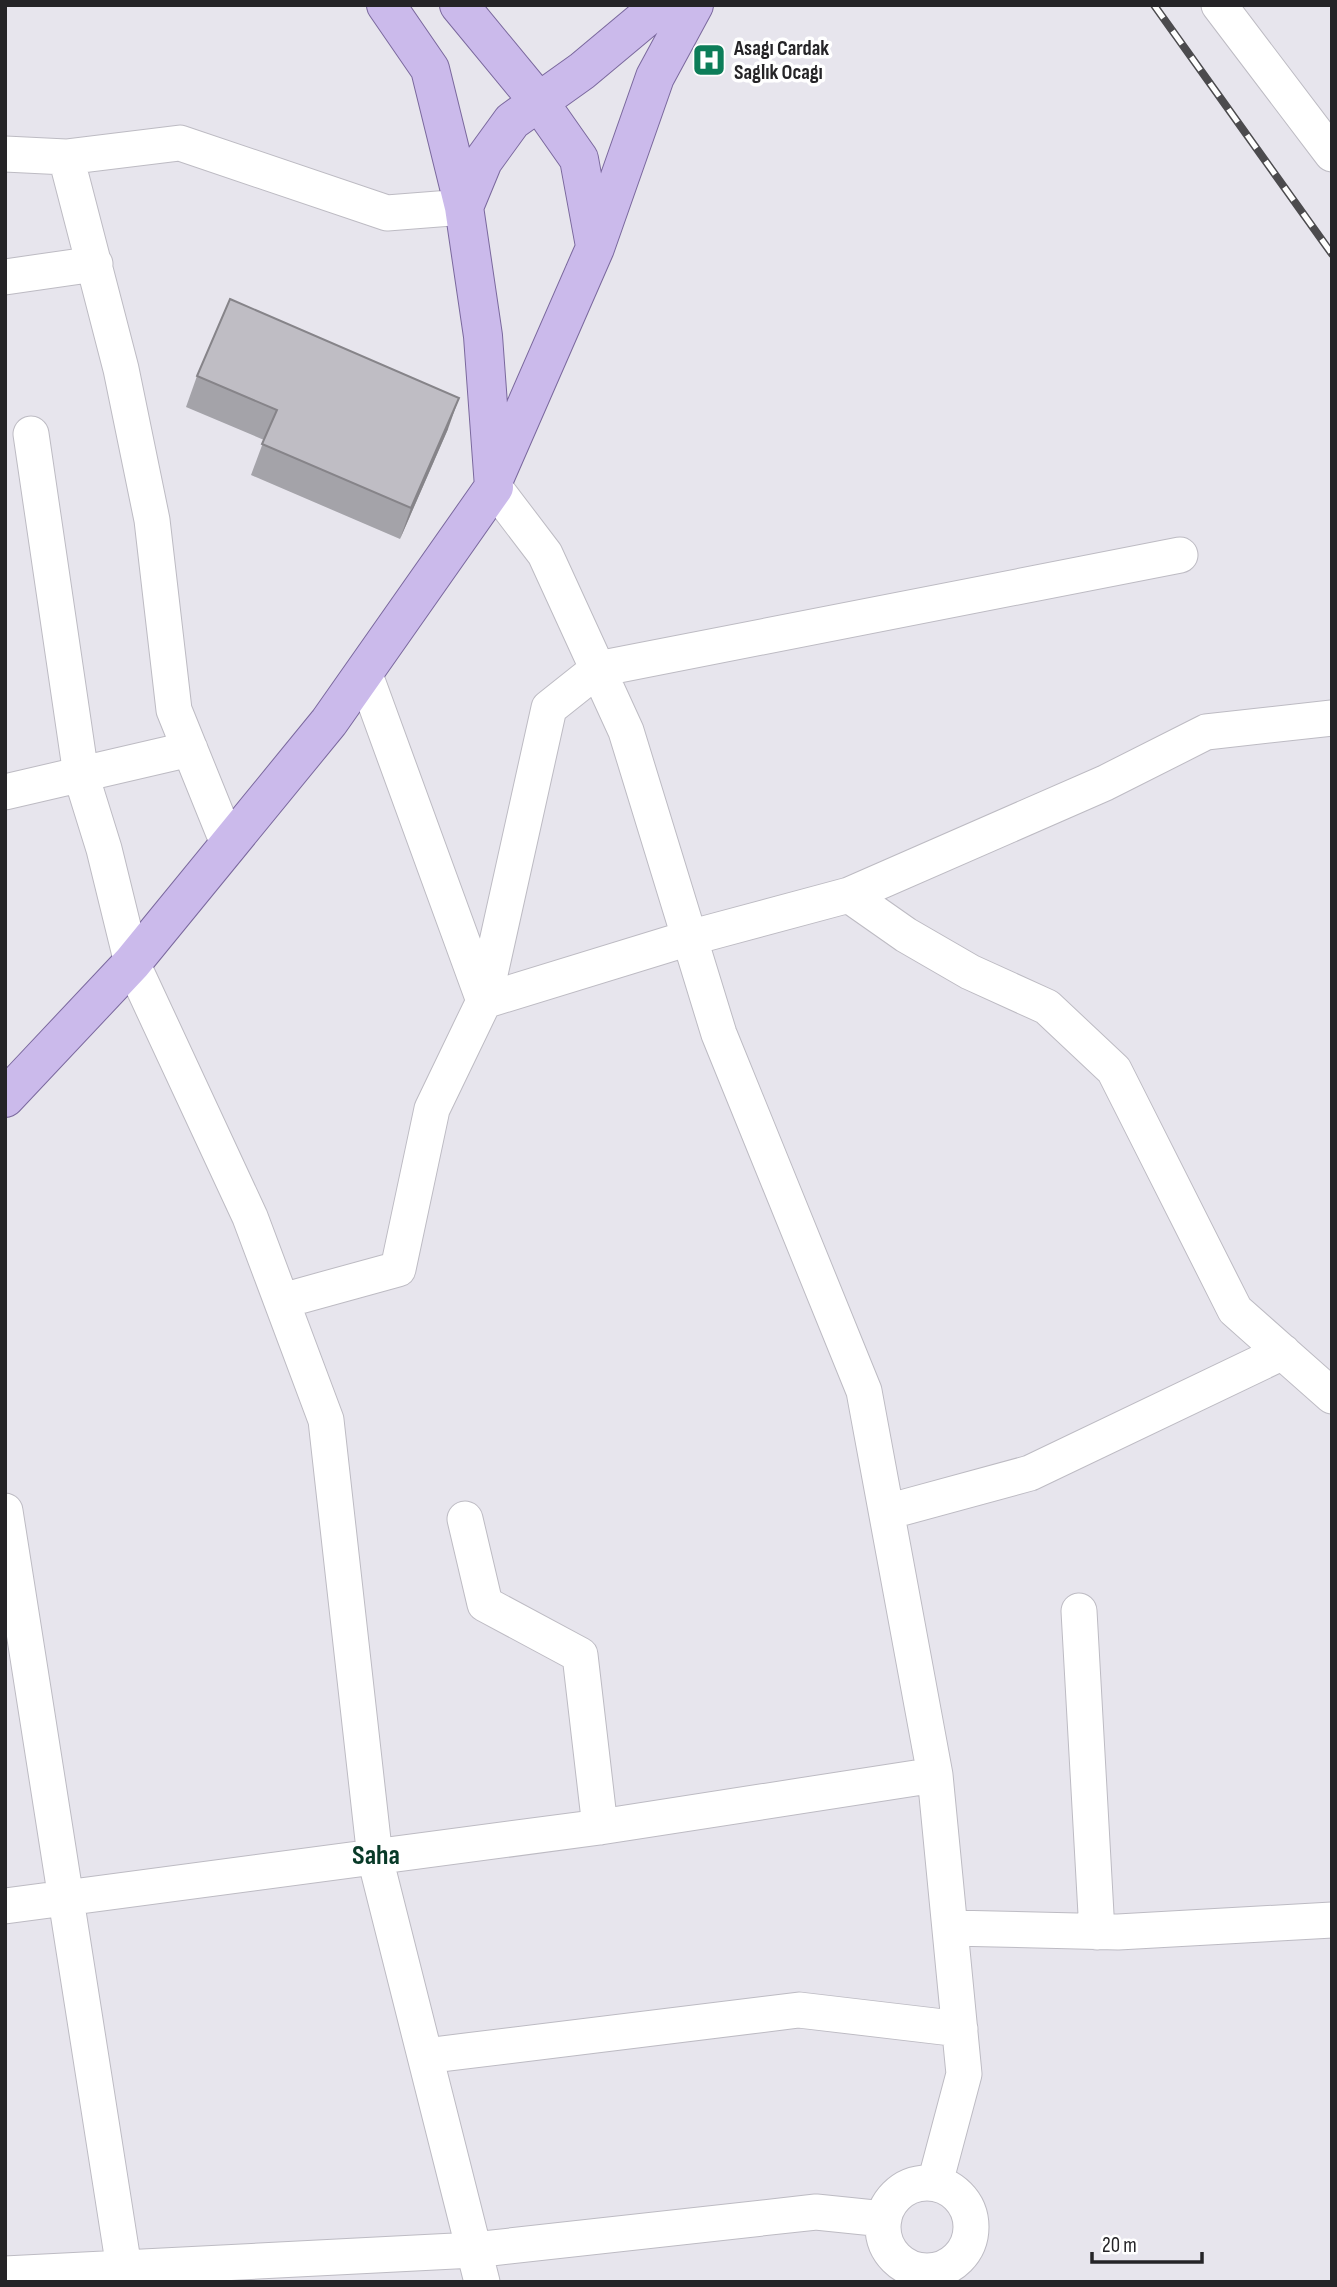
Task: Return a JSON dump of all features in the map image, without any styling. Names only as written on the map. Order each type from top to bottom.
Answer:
[{"type":"main road","points":[[386,5],[430,69],[464,207],[483,336],[494,483]]},
{"type":"main road","points":[[458,5],[539,102],[579,159],[595,248]]},
{"type":"main road","points":[[464,207],[483,161],[512,121],[582,71],[661,5]]},
{"type":"main road","points":[[5,1098],[132,963],[329,722],[494,483],[595,248],[655,77],[694,5]]},
{"type":"street","points":[[1219,5],[1332,154]]},
{"type":"street","points":[[5,154],[66,157],[180,143],[387,213],[464,207]]},
{"type":"street","points":[[66,157],[94,264],[152,520],[174,710],[229,846]]},
{"type":"street","points":[[5,277],[94,264]]},
{"type":"street","points":[[32,434],[81,775],[104,849],[132,963],[250,1217],[326,1420],[375,1858],[478,2266]]},
{"type":"street","points":[[494,483],[545,554],[626,731],[719,1034],[864,1391],[935,1775],[964,2074],[934,2183]]},
{"type":"street","points":[[282,1301],[398,1269],[432,1109],[484,1000],[549,708],[598,669],[1180,555]]},
{"type":"street","points":[[364,672],[484,1000]]},
{"type":"street","points":[[484,1000],[689,938],[849,895],[1105,783],[1206,732],[1332,718]]},
{"type":"street","points":[[5,792],[190,749]]},
{"type":"street","points":[[849,895],[906,935],[970,972],[1047,1007],[1114,1070],[1235,1310],[1332,1396]]},
{"type":"street","points":[[887,1511],[1030,1472],[1283,1352]]},
{"type":"street","points":[[5,1511],[124,2268]]},
{"type":"street","points":[[465,1520],[485,1605],[580,1655],[600,1827]]},
{"type":"street","points":[[1079,1611],[1097,1931]]},
{"type":"street","points":[[5,1906],[600,1827],[935,1775]]},
{"type":"street","points":[[950,1928],[1097,1931],[1332,1920]]},
{"type":"street","points":[[425,2056],[799,2010],[960,2029]]},
{"type":"street","points":[[921,2183],[934,2183],[959,2196],[971,2220],[966,2247],[948,2274],[920,2270],[896,2258],[884,2233],[884,2219],[897,2195],[921,2183]]},
{"type":"street","points":[[5,2274],[124,2268],[164,2274],[478,2266],[816,2212],[884,2219]]},
{"type":"building","points":[[230,299],[459,398],[411,508],[262,444],[277,410],[197,376]]},
{"type":"railway","points":[[1154,5],[1332,254]]},
{"type":"place","name":"Asagı Cardak Saglık Ocagı","points":[[709,60]]},
{"type":"district","name":"Saha","points":[[376,1854]]}]
